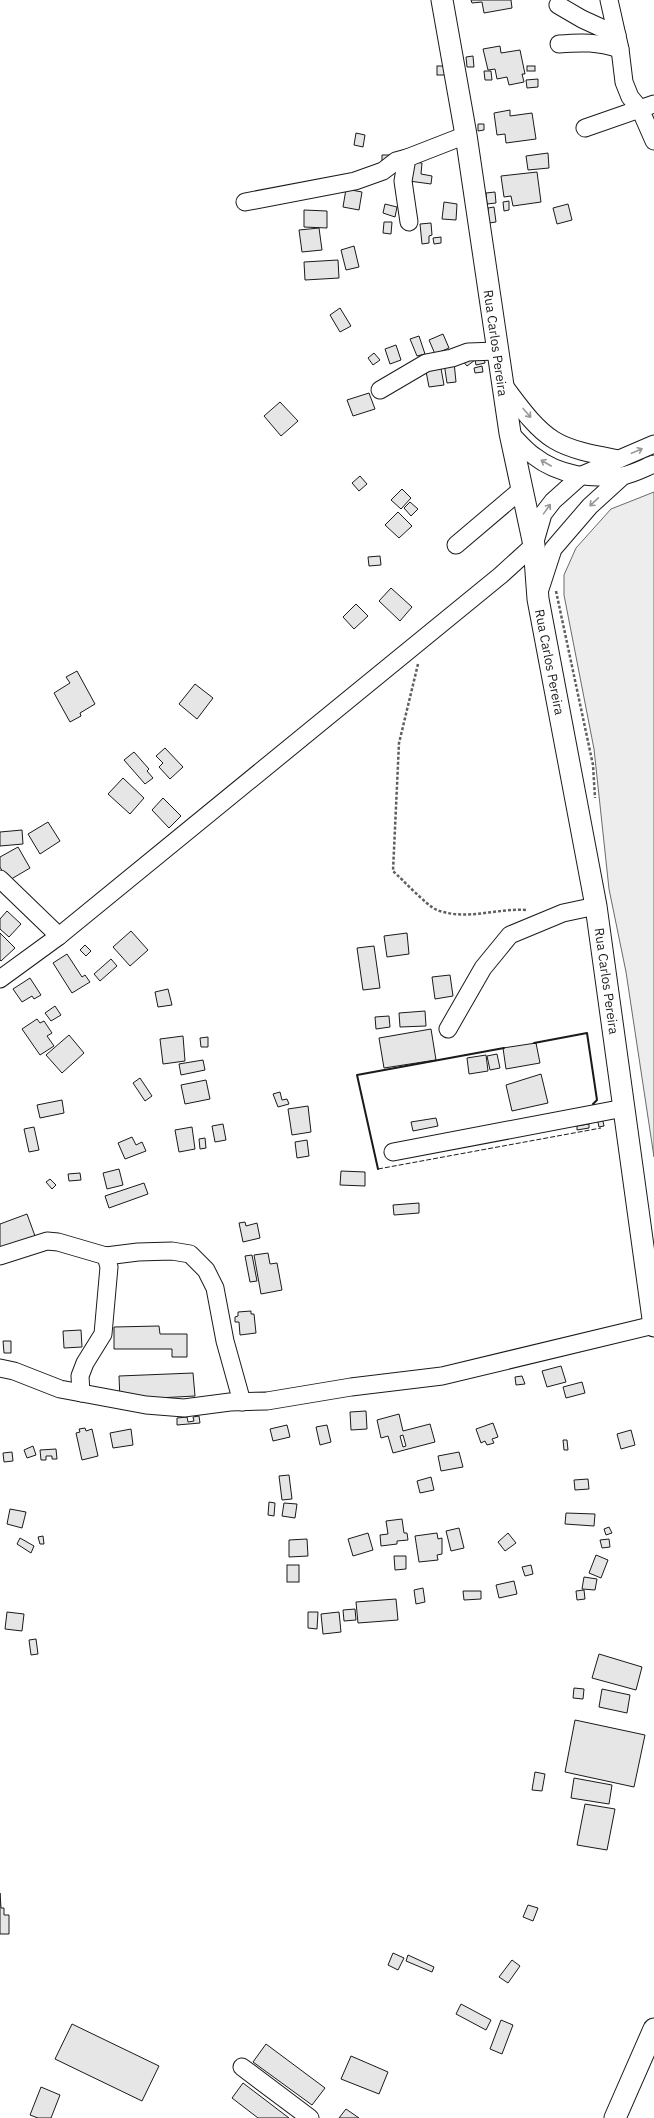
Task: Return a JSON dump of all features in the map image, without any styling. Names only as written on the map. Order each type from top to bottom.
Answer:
[{"type":"main road","name":"Rua Carlos Pereira","points":[[442,0],[466,135],[510,433],[534,545],[538,599],[596,906],[654,1325]]},
{"type":"main road","points":[[615,2118],[654,2028]]},
{"type":"street","points":[[609,0],[618,42],[624,82],[630,96],[647,107],[654,141]]},
{"type":"street","points":[[558,5],[618,42]]},
{"type":"street","points":[[559,44],[618,42]]},
{"type":"street","points":[[585,128],[647,107]]},
{"type":"street","points":[[245,202],[355,181],[383,171],[396,161],[466,135]]},
{"type":"street","points":[[407,158],[403,181],[409,222]]},
{"type":"street","points":[[380,390],[426,363],[452,358],[468,352],[497,351]]},
{"type":"street","points":[[502,383],[541,430],[554,440],[588,454],[619,459]]},
{"type":"street","points":[[510,433],[534,456],[557,470],[594,477],[623,476],[654,464]]},
{"type":"street","points":[[0,979],[59,936],[424,636],[501,575],[534,545],[543,514],[553,501],[582,475],[654,444]]},
{"type":"street","points":[[538,599],[553,549],[590,506],[623,476]]},
{"type":"street","points":[[456,545],[522,489]]},
{"type":"street","points":[[0,879],[59,936]]},
{"type":"street","points":[[448,1029],[484,968],[510,935],[563,914],[596,906]]},
{"type":"street","points":[[393,1152],[624,1108]]},
{"type":"street","points":[[0,1256],[47,1241],[58,1242],[106,1256],[138,1252],[172,1251],[190,1254],[199,1262],[215,1288],[225,1341],[242,1402]]},
{"type":"street","points":[[81,1393],[80,1376],[84,1363],[103,1334],[109,1268],[106,1256]]},
{"type":"street","points":[[0,1368],[14,1371],[60,1389],[146,1405],[184,1408],[267,1401],[351,1387],[442,1376],[654,1325]]},
{"type":"street","points":[[242,2067],[307,2117]]},
{"type":"path","points":[[424,636],[398,743],[393,871],[436,910],[464,916],[482,912],[518,910],[533,911]]},
{"type":"shaded area","points":[[654,492],[654,1157],[626,972],[609,889],[594,749],[564,595],[564,575],[576,548],[611,509]]},
{"type":"building","points":[[471,0],[511,0],[512,8],[484,13],[482,2],[472,3]]},
{"type":"building","points":[[500,46],[501,53],[520,50],[525,74],[522,74],[524,82],[509,85],[507,77],[497,79],[495,69],[488,70],[483,49]]},
{"type":"building","points":[[473,56],[474,67],[467,67],[466,57]]},
{"type":"building","points":[[437,66],[446,66],[446,75],[437,75]]},
{"type":"building","points":[[527,66],[535,66],[535,71],[527,71]]},
{"type":"building","points":[[484,71],[491,71],[492,80],[485,80]]},
{"type":"building","points":[[538,79],[538,87],[527,88],[526,80]]},
{"type":"building","points":[[510,110],[510,116],[532,113],[536,139],[506,143],[505,134],[497,135],[494,113]]},
{"type":"building","points":[[478,124],[484,124],[484,130],[478,131]]},
{"type":"building","points":[[356,133],[365,135],[363,147],[354,145]]},
{"type":"building","points":[[548,153],[549,168],[528,170],[526,156]]},
{"type":"building","points":[[382,155],[390,155],[382,162]]},
{"type":"building","points":[[412,162],[422,163],[421,174],[432,176],[431,184],[409,181]]},
{"type":"building","points":[[537,172],[541,202],[513,206],[511,196],[504,197],[501,176]]},
{"type":"building","points":[[346,189],[362,192],[359,210],[343,207]]},
{"type":"building","points":[[495,192],[496,203],[487,204],[486,193]]},
{"type":"building","points":[[509,201],[509,210],[504,211],[503,202]]},
{"type":"building","points":[[444,202],[457,204],[456,220],[442,219]]},
{"type":"building","points":[[385,204],[397,207],[395,217],[383,213]]},
{"type":"building","points":[[568,204],[572,220],[557,224],[553,208]]},
{"type":"building","points":[[494,207],[496,222],[489,223],[488,208]]},
{"type":"building","points":[[304,210],[327,211],[327,228],[304,227]]},
{"type":"building","points":[[384,222],[392,222],[391,234],[383,233]]},
{"type":"building","points":[[431,223],[432,235],[429,236],[429,243],[422,244],[420,224]]},
{"type":"building","points":[[319,228],[322,250],[302,252],[299,230]]},
{"type":"building","points":[[441,237],[441,243],[434,244],[433,238]]},
{"type":"building","points":[[354,246],[359,267],[346,270],[341,250]]},
{"type":"building","points":[[338,260],[339,278],[305,280],[304,262]]},
{"type":"building","points":[[340,308],[351,326],[340,332],[330,315]]},
{"type":"building","points":[[443,334],[449,348],[435,354],[429,340]]},
{"type":"building","points":[[419,336],[425,354],[417,356],[410,339]]},
{"type":"building","points":[[396,345],[401,360],[390,364],[385,349]]},
{"type":"building","points":[[483,352],[485,363],[476,365],[474,354]]},
{"type":"building","points":[[374,353],[380,360],[373,365],[368,358]]},
{"type":"building","points":[[461,359],[475,360],[467,366]]},
{"type":"building","points":[[454,362],[456,382],[447,383],[444,363]]},
{"type":"building","points":[[440,363],[444,385],[429,387],[425,366]]},
{"type":"building","points":[[482,366],[483,372],[475,373],[474,368]]},
{"type":"building","points":[[369,393],[375,409],[353,416],[347,400]]},
{"type":"building","points":[[280,402],[298,421],[281,436],[264,416]]},
{"type":"building","points":[[360,476],[367,484],[359,491],[352,483]]},
{"type":"building","points":[[402,489],[411,498],[401,509],[391,500]]},
{"type":"building","points":[[410,502],[418,509],[411,516],[404,508]]},
{"type":"building","points":[[398,512],[412,526],[399,538],[385,525]]},
{"type":"building","points":[[380,556],[381,565],[369,566],[368,557]]},
{"type":"building","points":[[391,588],[412,607],[400,621],[379,601]]},
{"type":"building","points":[[356,604],[368,616],[354,629],[343,617]]},
{"type":"building","points":[[77,671],[95,704],[80,713],[81,716],[70,722],[54,693],[70,683],[66,677]]},
{"type":"building","points":[[195,684],[213,698],[197,719],[179,704]]},
{"type":"building","points":[[165,748],[183,767],[170,779],[159,767],[163,763],[156,756]]},
{"type":"building","points":[[134,752],[149,769],[147,771],[153,778],[145,784],[124,760]]},
{"type":"building","points":[[123,778],[144,798],[130,814],[108,794]]},
{"type":"building","points":[[163,798],[181,816],[169,828],[152,810]]},
{"type":"building","points":[[48,822],[60,841],[40,854],[28,834]]},
{"type":"building","points":[[22,830],[23,844],[0,846],[0,832]]},
{"type":"building","points":[[18,847],[30,868],[8,881],[0,867],[0,857]]},
{"type":"building","points":[[7,911],[21,924],[9,937],[0,929],[0,919]]},
{"type":"building","points":[[131,931],[148,950],[130,966],[113,947]]},
{"type":"building","points":[[0,933],[15,948],[1,961],[0,960]]},
{"type":"building","points":[[407,933],[409,954],[387,957],[384,936]]},
{"type":"building","points":[[85,945],[91,951],[86,956],[80,950]]},
{"type":"building","points":[[374,946],[380,988],[363,990],[357,948]]},
{"type":"building","points":[[67,954],[82,977],[85,975],[90,982],[72,993],[53,963]]},
{"type":"building","points":[[111,959],[117,966],[100,981],[94,974]]},
{"type":"building","points":[[450,975],[453,996],[435,999],[432,977]]},
{"type":"building","points":[[30,978],[41,995],[34,999],[32,996],[22,1002],[13,989]]},
{"type":"building","points":[[168,989],[172,1005],[158,1007],[155,992]]},
{"type":"building","points":[[55,1006],[61,1015],[51,1021],[45,1013]]},
{"type":"building","points":[[425,1011],[426,1026],[400,1027],[399,1013]]},
{"type":"building","points":[[389,1016],[390,1027],[376,1029],[375,1017]]},
{"type":"building","points":[[37,1019],[40,1023],[44,1021],[52,1033],[47,1036],[54,1046],[40,1055],[22,1029]]},
{"type":"building","points":[[431,1029],[436,1060],[384,1068],[379,1038]]},
{"type":"building","points":[[69,1035],[84,1053],[62,1073],[46,1055]]},
{"type":"building","points":[[183,1036],[185,1061],[163,1064],[160,1039]]},
{"type":"building","points":[[208,1037],[208,1047],[201,1047],[200,1038]]},
{"type":"building","points":[[536,1043],[540,1063],[506,1069],[503,1048]]},
{"type":"building","points":[[497,1054],[500,1068],[490,1070],[487,1056]]},
{"type":"building","points":[[486,1055],[488,1071],[469,1074],[467,1058]]},
{"type":"building","points":[[203,1060],[205,1070],[181,1075],[179,1064]]},
{"type":"building","points":[[541,1074],[548,1103],[512,1111],[506,1085]]},
{"type":"building","points":[[140,1078],[152,1096],[145,1101],[133,1083]]},
{"type":"building","points":[[206,1080],[210,1099],[185,1104],[181,1085]]},
{"type":"building","points":[[280,1092],[282,1100],[287,1099],[289,1104],[278,1107],[273,1094]]},
{"type":"building","points":[[62,1100],[64,1113],[40,1118],[37,1105]]},
{"type":"building","points":[[308,1106],[311,1132],[292,1135],[288,1109]]},
{"type":"building","points":[[602,1117],[604,1126],[599,1127],[597,1118]]},
{"type":"building","points":[[436,1118],[438,1126],[413,1131],[411,1122]]},
{"type":"building","points":[[223,1124],[226,1140],[215,1142],[212,1126]]},
{"type":"building","points":[[589,1124],[589,1128],[577,1130],[577,1126]]},
{"type":"building","points":[[34,1127],[39,1150],[29,1152],[24,1129]]},
{"type":"building","points":[[192,1127],[195,1149],[179,1152],[175,1130]]},
{"type":"building","points":[[132,1137],[136,1145],[142,1142],[146,1151],[125,1159],[118,1143]]},
{"type":"building","points":[[205,1138],[206,1148],[200,1149],[199,1139]]},
{"type":"building","points":[[307,1140],[309,1156],[297,1158],[295,1142]]},
{"type":"building","points":[[119,1169],[123,1185],[107,1189],[103,1173]]},
{"type":"building","points":[[341,1171],[365,1172],[365,1186],[340,1185]]},
{"type":"building","points":[[80,1173],[81,1180],[69,1181],[68,1174]]},
{"type":"building","points":[[50,1179],[56,1185],[52,1189],[46,1182]]},
{"type":"building","points":[[144,1183],[148,1194],[109,1208],[105,1196]]},
{"type":"building","points":[[419,1203],[419,1213],[394,1215],[393,1205]]},
{"type":"building","points":[[27,1214],[35,1236],[0,1248],[0,1224]]},
{"type":"building","points":[[245,1222],[246,1226],[257,1223],[260,1238],[243,1242],[239,1223]]},
{"type":"building","points":[[268,1253],[270,1264],[277,1263],[282,1290],[261,1294],[254,1255]]},
{"type":"building","points":[[252,1255],[257,1281],[250,1282],[245,1256]]},
{"type":"building","points":[[251,1311],[251,1314],[254,1314],[256,1333],[240,1335],[239,1322],[235,1322],[235,1317],[238,1316],[238,1312]]},
{"type":"building","points":[[159,1326],[160,1334],[187,1334],[187,1357],[172,1357],[172,1349],[114,1349],[114,1327]]},
{"type":"building","points":[[81,1330],[82,1347],[64,1348],[63,1331]]},
{"type":"building","points":[[3,1341],[11,1341],[11,1353],[4,1353]]},
{"type":"building","points":[[561,1366],[566,1382],[547,1387],[542,1371]]},
{"type":"building","points":[[193,1373],[195,1396],[120,1400],[119,1376]]},
{"type":"building","points":[[522,1376],[525,1384],[516,1385],[515,1377]]},
{"type":"building","points":[[582,1382],[585,1393],[566,1398],[563,1387]]},
{"type":"building","points":[[366,1411],[367,1429],[351,1430],[350,1412]]},
{"type":"building","points":[[399,1414],[403,1431],[430,1424],[435,1442],[393,1453],[388,1436],[381,1438],[377,1420]],"holes":[[[403,1435],[406,1446],[403,1447],[400,1436]]]},
{"type":"building","points":[[199,1416],[200,1423],[177,1425],[177,1418],[187,1417],[188,1422],[194,1421],[193,1417]]},
{"type":"building","points":[[493,1423],[498,1437],[492,1439],[494,1443],[487,1445],[485,1441],[481,1443],[476,1429]]},
{"type":"building","points":[[287,1425],[290,1437],[273,1441],[270,1429]]},
{"type":"building","points":[[327,1425],[331,1442],[320,1445],[316,1427]]},
{"type":"building","points":[[85,1428],[86,1431],[92,1429],[98,1456],[82,1460],[76,1433],[80,1432],[79,1429]]},
{"type":"building","points":[[131,1429],[133,1445],[113,1448],[110,1433]]},
{"type":"building","points":[[631,1430],[635,1445],[621,1449],[617,1434]]},
{"type":"building","points":[[563,1440],[567,1440],[568,1450],[564,1450]]},
{"type":"building","points":[[33,1446],[36,1455],[27,1458],[24,1450]]},
{"type":"building","points":[[56,1449],[57,1459],[52,1459],[52,1456],[46,1456],[46,1460],[41,1460],[40,1450]]},
{"type":"building","points":[[12,1452],[13,1461],[4,1462],[3,1453]]},
{"type":"building","points":[[459,1452],[463,1467],[441,1471],[438,1456]]},
{"type":"building","points":[[289,1475],[292,1499],[282,1500],[279,1476]]},
{"type":"building","points":[[431,1477],[434,1490],[420,1493],[417,1481]]},
{"type":"building","points":[[588,1479],[589,1489],[575,1490],[574,1480]]},
{"type":"building","points":[[269,1502],[275,1503],[274,1516],[268,1515]]},
{"type":"building","points":[[284,1503],[297,1504],[295,1518],[282,1516]]},
{"type":"building","points":[[10,1509],[26,1512],[22,1528],[7,1524]]},
{"type":"building","points":[[566,1513],[595,1514],[594,1526],[565,1524]]},
{"type":"building","points":[[402,1519],[404,1533],[407,1533],[408,1540],[397,1541],[397,1544],[381,1546],[380,1535],[388,1534],[386,1521]]},
{"type":"building","points":[[609,1527],[612,1533],[606,1535],[604,1529]]},
{"type":"building","points":[[459,1528],[464,1548],[451,1551],[446,1531]]},
{"type":"building","points":[[368,1533],[373,1550],[353,1556],[348,1539]]},
{"type":"building","points":[[437,1533],[438,1539],[442,1538],[442,1554],[437,1555],[438,1560],[419,1562],[415,1536]]},
{"type":"building","points":[[508,1533],[516,1543],[505,1551],[498,1542]]},
{"type":"building","points":[[43,1536],[44,1544],[40,1544],[38,1537]]},
{"type":"building","points":[[20,1538],[34,1546],[31,1553],[17,1544]]},
{"type":"building","points":[[307,1539],[308,1556],[289,1557],[289,1540]]},
{"type":"building","points":[[609,1539],[610,1547],[602,1548],[600,1540]]},
{"type":"building","points":[[596,1555],[608,1560],[601,1578],[589,1573]]},
{"type":"building","points":[[394,1556],[406,1556],[406,1569],[395,1570]]},
{"type":"building","points":[[287,1565],[299,1565],[299,1582],[287,1582]]},
{"type":"building","points":[[531,1565],[533,1574],[525,1576],[522,1567]]},
{"type":"building","points":[[584,1577],[597,1579],[595,1590],[582,1589]]},
{"type":"building","points":[[514,1581],[517,1594],[499,1598],[496,1585]]},
{"type":"building","points":[[423,1588],[425,1602],[416,1604],[414,1590]]},
{"type":"building","points":[[584,1590],[585,1599],[577,1600],[576,1591]]},
{"type":"building","points":[[463,1591],[481,1591],[481,1599],[464,1600]]},
{"type":"building","points":[[396,1599],[398,1620],[358,1623],[356,1602]]},
{"type":"building","points":[[355,1609],[356,1620],[344,1621],[343,1610]]},
{"type":"building","points":[[7,1612],[24,1614],[22,1631],[5,1629]]},
{"type":"building","points":[[308,1612],[318,1612],[317,1629],[308,1628]]},
{"type":"building","points":[[339,1612],[341,1632],[323,1634],[321,1614]]},
{"type":"building","points":[[36,1639],[38,1654],[31,1655],[29,1640]]},
{"type":"building","points":[[599,1654],[642,1667],[636,1690],[592,1678]]},
{"type":"building","points":[[574,1688],[584,1689],[583,1699],[573,1698]]},
{"type":"building","points":[[602,1689],[630,1695],[627,1713],[599,1707]]},
{"type":"building","points":[[575,1720],[645,1735],[634,1787],[565,1772]]},
{"type":"building","points":[[535,1772],[545,1774],[542,1791],[532,1790]]},
{"type":"building","points":[[574,1778],[612,1785],[609,1804],[571,1798]]},
{"type":"building","points":[[585,1804],[615,1809],[607,1850],[577,1845]]},
{"type":"building","points":[[0,1893],[1,1908],[4,1908],[4,1915],[9,1915],[9,1934],[0,1934]]},
{"type":"building","points":[[528,1905],[538,1908],[533,1921],[523,1917]]},
{"type":"building","points":[[393,1953],[404,1958],[398,1970],[388,1965]]},
{"type":"building","points":[[408,1955],[434,1967],[432,1972],[406,1961]]},
{"type":"building","points":[[512,1960],[520,1966],[508,1983],[499,1977]]},
{"type":"building","points":[[461,2004],[491,2020],[486,2030],[456,2014]]},
{"type":"building","points":[[501,2020],[513,2025],[502,2054],[490,2049]]},
{"type":"building","points":[[72,2024],[159,2066],[142,2101],[55,2059]]},
{"type":"building","points":[[266,2044],[325,2088],[312,2105],[253,2062]]},
{"type":"building","points":[[351,2056],[388,2072],[379,2094],[341,2079]]},
{"type":"building","points":[[243,2083],[289,2118],[258,2118],[232,2098]]},
{"type":"building","points":[[41,2087],[60,2095],[51,2118],[38,2118],[30,2115]]},
{"type":"building","points":[[346,2109],[359,2118],[339,2118]]},
{"type":"fence","points":[[378,1169],[601,1128]]},
{"type":"wall","points":[[534,1043],[587,1033],[597,1100],[593,1104]]},
{"type":"wall","points":[[378,1169],[357,1075],[504,1048]]}]
